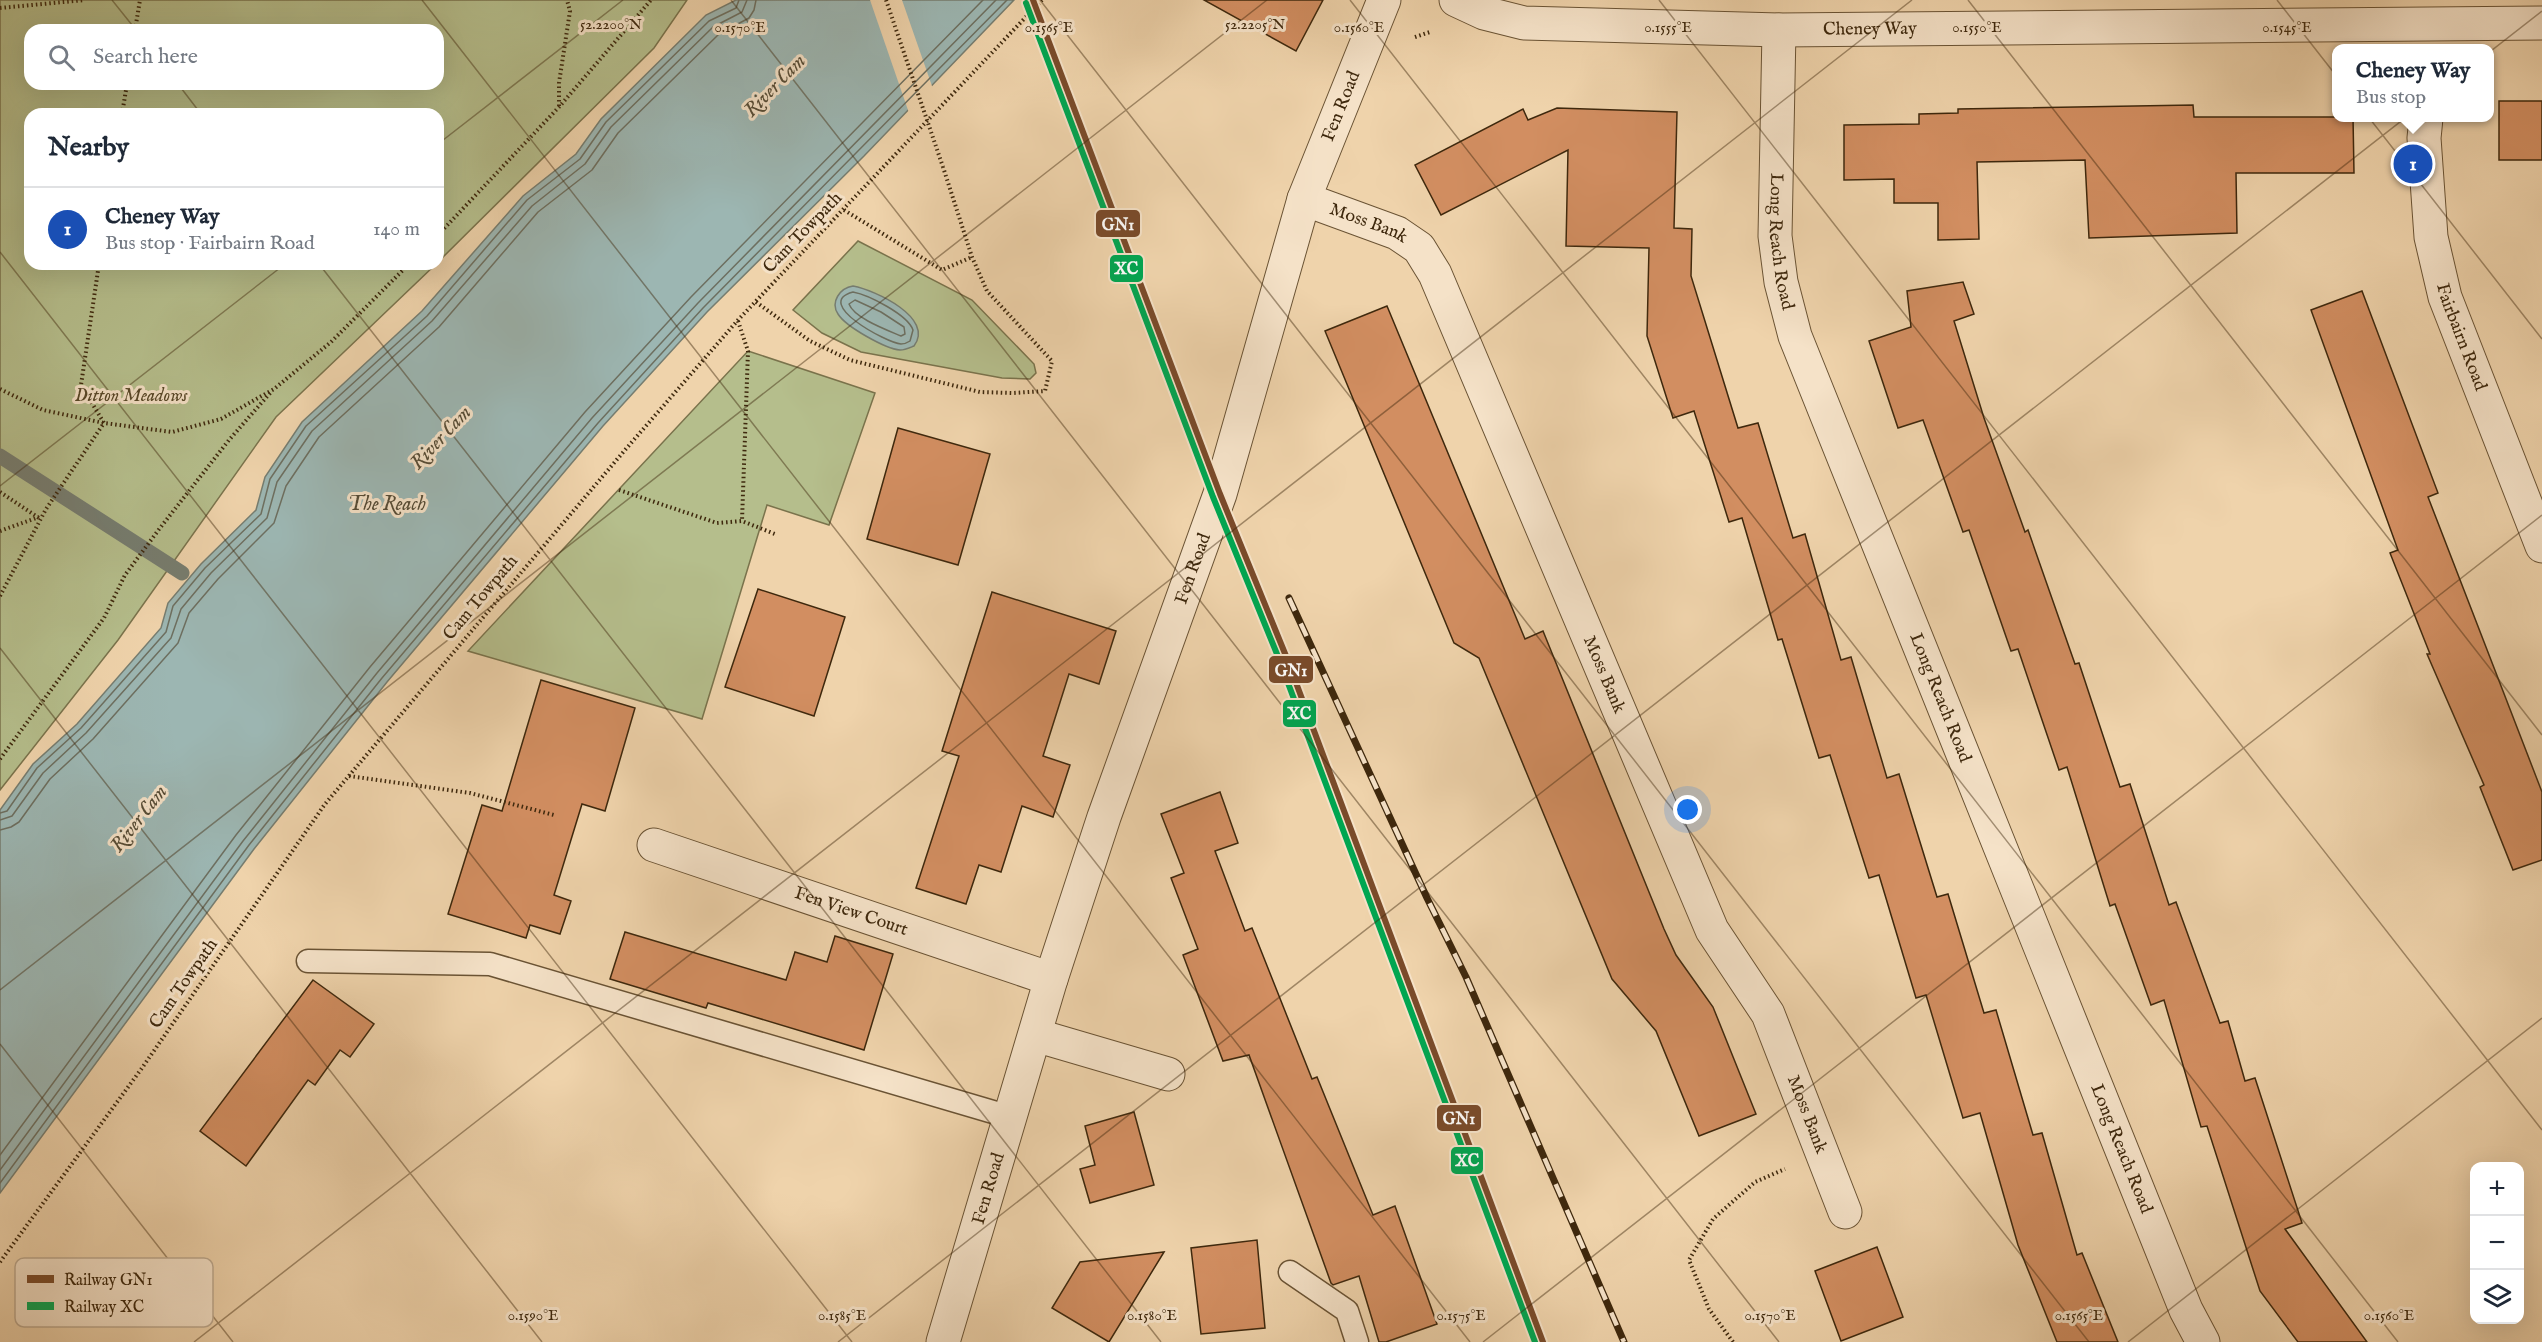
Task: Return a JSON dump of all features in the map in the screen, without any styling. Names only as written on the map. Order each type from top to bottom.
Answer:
[{"type":"street","name":"Fen Road","points":[[943,1342],[1051,979],[1119,769],[1220,494],[1304,199],[1384,0]]},
{"type":"street","name":"Cheney Way","points":[[1456,0],[1484,13],[1524,23],[1779,30],[2433,37],[2542,23]]},
{"type":"street","name":"Long Reach Road","points":[[1779,30],[1775,236],[1780,282],[1796,336],[2073,1032],[2186,1311],[2203,1342]]},
{"type":"street","name":"Fairbairn Road","points":[[2426,122],[2424,138],[2431,237],[2445,297],[2542,546]]},
{"type":"street","name":"Moss Bank","points":[[1304,199],[1397,233],[1419,248],[1435,274],[1712,930],[1768,1014],[1845,1212]]},
{"type":"street","name":"Fen View Court","points":[[654,845],[1051,979]]},
{"type":"street","points":[[1035,1035],[1168,1074]]},
{"type":"lane","points":[[308,961],[490,964],[1010,1117]]},
{"type":"lane","points":[[1290,1272],[1347,1311],[1357,1342]]},
{"type":"path","points":[[0,8],[85,0]]},
{"type":"path","points":[[136,24],[140,0]]},
{"type":"path","points":[[560,107],[559,83],[570,12],[567,0]]},
{"type":"path","points":[[444,229],[560,107],[651,0]]},
{"type":"path","points":[[756,302],[810,341],[850,360],[980,392],[1045,391],[1052,361],[987,291],[972,258],[886,0]]},
{"type":"path","name":"Cam Towpath","points":[[0,1262],[142,1068],[325,804],[624,450],[738,321],[1042,0]]},
{"type":"path","points":[[123,108],[126,90]]},
{"type":"path","points":[[844,210],[942,270],[972,258]]},
{"type":"path","points":[[98,270],[81,385],[104,423]]},
{"type":"path","points":[[0,389],[43,410],[104,423],[172,432],[221,419],[274,389],[332,342],[403,270]]},
{"type":"path","points":[[738,321],[748,351],[742,521]]},
{"type":"path","points":[[0,759],[104,618],[125,575],[229,440],[274,389]]},
{"type":"path","points":[[0,596],[40,517],[104,423]]},
{"type":"path","points":[[619,490],[717,523],[742,521],[775,534]]},
{"type":"path","points":[[0,492],[40,517]]},
{"type":"path","points":[[0,531],[40,517]]},
{"type":"path","points":[[349,776],[470,793],[554,815]]},
{"type":"path","points":[[1733,1342],[1709,1309],[1689,1260],[1713,1220],[1755,1182],[1822,1154]]},
{"type":"green space","name":"Ditton Meadows","points":[[0,0],[687,0],[654,48],[444,256],[444,108],[24,108],[24,270],[430,270],[276,417],[118,640],[0,790]]},
{"type":"green space","points":[[858,241],[972,300],[1034,364],[1036,373],[1030,379],[1002,378],[861,352],[822,333],[793,310]]},
{"type":"green space","points":[[748,351],[875,393],[829,525],[767,505],[702,719],[468,651]]},
{"type":"water","name":"The Reach","points":[[736,0],[1014,0],[864,156],[707,312],[603,426],[387,682],[254,849],[0,1193],[0,810],[33,764],[77,724],[161,628],[168,603],[201,564],[256,510],[265,477],[302,422],[422,311],[523,196],[576,154],[601,119],[706,15]]},
{"type":"water","points":[[853,286],[888,299],[910,316],[916,325],[918,336],[914,346],[900,350],[886,346],[857,331],[842,319],[836,309],[836,300],[840,293]]},
{"type":"pier","points":[[870,0],[902,0],[933,89],[909,113]]},
{"type":"building","points":[[1204,0],[1323,0],[1296,51]]},
{"type":"building","points":[[2499,101],[2542,101],[2542,160],[2499,160]]},
{"type":"building","points":[[2193,105],[2194,117],[2332,117],[2332,122],[2353,122],[2354,173],[2236,173],[2237,233],[2089,238],[2085,160],[1977,162],[1979,239],[1938,240],[1938,203],[1894,203],[1894,179],[1844,180],[1844,125],[1919,124],[1919,114],[1958,113],[1958,109]]},
{"type":"building","points":[[1557,108],[1677,112],[1674,228],[1692,229],[1691,276],[1738,428],[1758,423],[1793,538],[1805,534],[1841,660],[1851,657],[1887,778],[1899,774],[1937,897],[1948,894],[1984,1013],[1996,1010],[2033,1135],[2042,1133],[2077,1255],[2082,1253],[2118,1342],[2057,1342],[2018,1245],[1980,1113],[1963,1118],[1926,995],[1916,998],[1879,875],[1869,878],[1830,755],[1819,758],[1782,639],[1778,640],[1742,518],[1729,522],[1694,411],[1673,418],[1647,336],[1649,248],[1566,246],[1568,150],[1441,215],[1415,165],[1523,109],[1528,120]]},
{"type":"building","points":[[1963,282],[1974,314],[1954,321],[1984,418],[2025,532],[2028,530],[2075,664],[2079,663],[2120,787],[2130,784],[2169,905],[2176,902],[2220,1023],[2228,1021],[2245,1081],[2255,1078],[2302,1223],[2285,1229],[2367,1342],[2298,1342],[2260,1291],[2207,1126],[2201,1127],[2164,1000],[2151,1005],[2115,904],[2110,906],[2067,767],[2059,770],[2018,649],[2011,651],[1969,530],[1963,532],[1923,420],[1898,428],[1869,341],[1911,327],[1907,291]]},
{"type":"building","points":[[2362,291],[2438,493],[2428,497],[2542,792],[2542,860],[2513,870],[2480,787],[2484,785],[2427,654],[2430,654],[2390,553],[2398,550],[2311,310]]},
{"type":"building","points":[[1387,306],[1525,639],[1543,631],[1664,929],[1676,955],[1713,1007],[1756,1114],[1699,1136],[1656,1031],[1612,979],[1479,658],[1454,643],[1325,331]]},
{"type":"building","points":[[898,428],[990,454],[958,565],[867,539]]},
{"type":"building","points":[[758,589],[845,617],[814,716],[725,687]]},
{"type":"building","points":[[992,592],[1116,631],[1099,684],[1069,674],[1043,756],[1070,765],[1053,817],[1022,806],[1001,872],[979,865],[966,904],[916,888],[959,756],[942,751]]},
{"type":"building","points":[[541,680],[635,708],[605,811],[582,804],[554,895],[571,901],[560,934],[530,925],[526,938],[448,914],[482,805],[502,811]]},
{"type":"building","points":[[1220,792],[1238,843],[1215,851],[1245,931],[1252,928],[1312,1079],[1317,1077],[1373,1215],[1395,1206],[1437,1324],[1386,1342],[1379,1342],[1359,1276],[1333,1285],[1331,1283],[1249,1055],[1223,1061],[1183,955],[1198,949],[1171,878],[1184,873],[1161,814]]},
{"type":"building","points":[[625,932],[786,980],[795,952],[827,962],[835,936],[893,954],[864,1050],[708,1003],[706,1008],[610,979]]},
{"type":"building","points":[[313,980],[374,1024],[350,1057],[340,1050],[315,1085],[308,1080],[246,1166],[200,1131]]},
{"type":"building","points":[[1134,1112],[1154,1185],[1090,1203],[1080,1169],[1095,1165],[1085,1126]]},
{"type":"building","points":[[1257,1240],[1265,1328],[1201,1334],[1191,1248]]},
{"type":"building","points":[[1877,1247],[1903,1317],[1841,1341],[1815,1271]]},
{"type":"building","points":[[1164,1252],[1109,1342],[1052,1308],[1080,1262]]},
{"type":"waterway","points":[[0,456],[182,573]]},
{"type":"railway","points":[[1289,598],[1427,898],[1466,977],[1624,1342]]},
{"type":"rail line","name":"GN1","points":[[1033,0],[1220,494],[1286,656],[1543,1342]]},
{"type":"rail line","name":"XC","points":[[1026,3],[1213,497],[1279,659],[1535,1342]]},
{"type":"place","name":"Cheney Way","points":[[2413,164]]},
{"type":"water label","name":"River Cam","points":[[775,86]]},
{"type":"water label","name":"River Cam","points":[[441,438]]},
{"type":"water label","name":"River Cam","points":[[139,819]]}]
